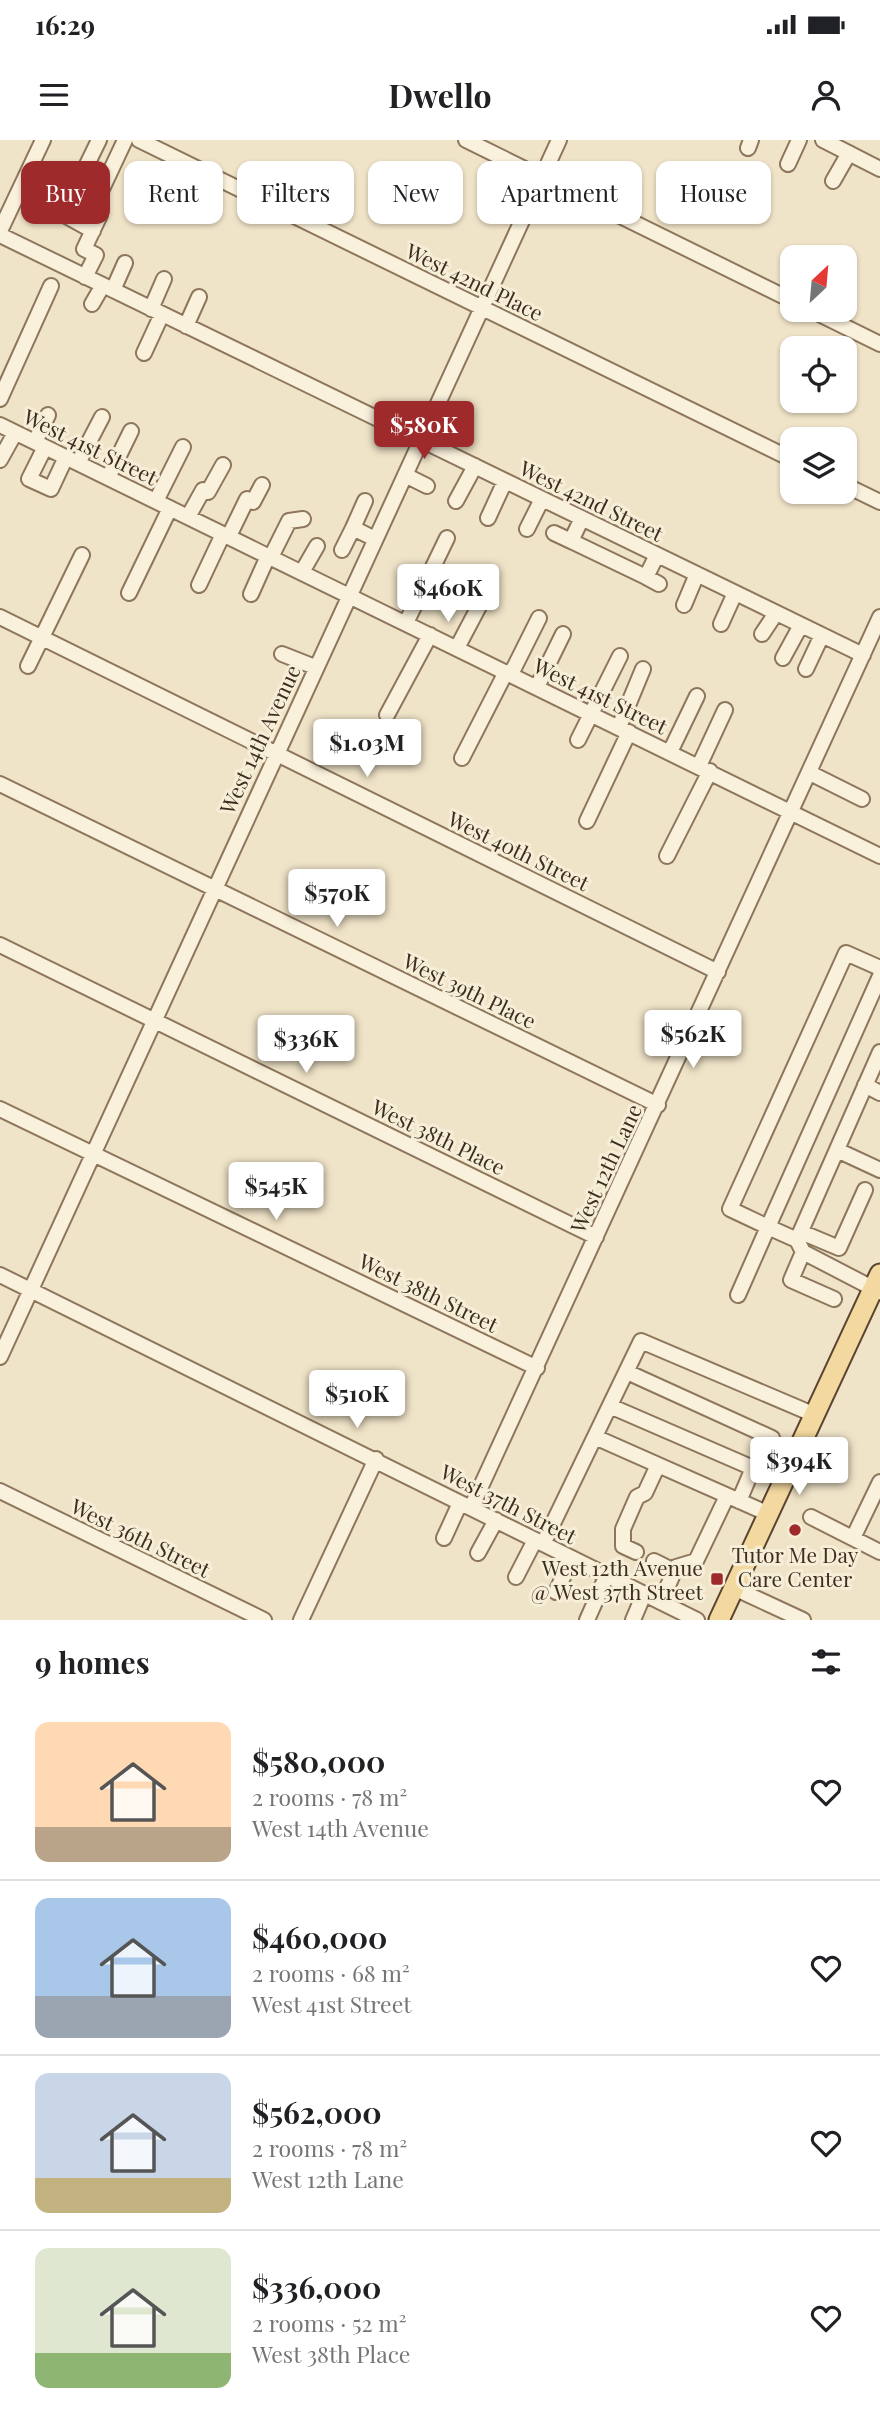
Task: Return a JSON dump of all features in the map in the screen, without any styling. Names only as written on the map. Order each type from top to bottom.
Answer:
[{"type":"main road","points":[[719,1620],[878,1285]]},
{"type":"street","points":[[0,233],[43,140]]},
{"type":"street","points":[[89,161],[99,140]]},
{"type":"street","points":[[110,172],[125,140]]},
{"type":"street","name":"West 42nd Place","points":[[139,140],[780,454]]},
{"type":"street","points":[[466,140],[509,161]]},
{"type":"street","name":"West 14th Avenue","points":[[549,161],[559,140]]},
{"type":"street","points":[[788,164],[799,140]]},
{"type":"street","points":[[822,140],[880,169]]},
{"type":"street","points":[[833,181],[849,153]]},
{"type":"street","points":[[80,224],[93,231]]},
{"type":"street","points":[[86,277],[96,255],[84,249],[96,224]]},
{"type":"street","name":"West 14th Avenue","points":[[0,1357],[520,224]]},
{"type":"street","points":[[638,224],[780,294]]},
{"type":"street","name":"West 42nd Street","points":[[0,233],[863,655]]},
{"type":"street","points":[[92,304],[125,263]]},
{"type":"street","points":[[144,353],[164,279]]},
{"type":"street","points":[[0,399],[51,286]]},
{"type":"street","points":[[186,326],[200,297]]},
{"type":"street","points":[[835,322],[880,344]]},
{"type":"street","points":[[48,415],[29,480],[51,489],[102,417]]},
{"type":"street","name":"West 41st Street","points":[[0,425],[880,856]]},
{"type":"street","points":[[108,478],[131,431]]},
{"type":"street","points":[[0,460],[15,433]]},
{"type":"street","points":[[129,593],[183,447]]},
{"type":"street","points":[[188,517],[203,490],[208,492],[223,465]]},
{"type":"street","points":[[456,501],[475,466]]},
{"type":"street","points":[[405,475],[427,486]]},
{"type":"street","points":[[488,518],[505,481]]},
{"type":"street","points":[[199,585],[247,499],[253,502],[262,485]]},
{"type":"street","points":[[857,491],[880,502]]},
{"type":"street","points":[[527,530],[542,499]]},
{"type":"street","points":[[342,550],[365,501]]},
{"type":"street","points":[[571,541],[582,518]]},
{"type":"street","points":[[251,594],[289,521],[303,519]]},
{"type":"street","points":[[353,528],[375,539]]},
{"type":"street","points":[[554,533],[653,580],[657,555]]},
{"type":"street","points":[[406,623],[447,538]]},
{"type":"street","points":[[302,572],[317,546]]},
{"type":"street","points":[[28,666],[82,555]]},
{"type":"street","points":[[684,605],[697,574]]},
{"type":"street","points":[[457,648],[486,593]]},
{"type":"street","points":[[721,624],[735,593]]},
{"type":"street","points":[[762,634],[776,612]]},
{"type":"street","name":"West 12th Lane","points":[[444,1538],[466,1505],[537,1368],[880,617]]},
{"type":"street","name":"West 40th Street","points":[[0,618],[718,972]]},
{"type":"street","points":[[462,758],[539,618]]},
{"type":"street","points":[[783,658],[801,625]]},
{"type":"street","points":[[537,687],[563,634]]},
{"type":"street","points":[[387,715],[430,635]]},
{"type":"street","points":[[806,669],[822,635]]},
{"type":"street","points":[[282,654],[315,667]]},
{"type":"street","points":[[578,740],[620,656]]},
{"type":"street","points":[[587,821],[624,729],[643,669]]},
{"type":"street","points":[[670,752],[697,696]]},
{"type":"street","points":[[667,856],[704,769],[725,710]]},
{"type":"street","points":[[810,773],[862,799]]},
{"type":"street","name":"West 39th Place","points":[[0,785],[658,1105]]},
{"type":"street","name":"West 38th Place","points":[[0,945],[596,1237]]},
{"type":"street","points":[[878,1285],[800,1241],[730,1209],[846,953],[880,968]]},
{"type":"street","points":[[738,1295],[880,976]]},
{"type":"street","points":[[834,1299],[791,1280],[800,1241],[880,1052]]},
{"type":"street","points":[[865,1085],[880,1093]]},
{"type":"street","name":"West 38th Street","points":[[0,1110],[537,1368]]},
{"type":"street","points":[[837,1150],[880,1170]]},
{"type":"street","points":[[800,1241],[839,1248],[865,1191]]},
{"type":"street","name":"West 37th Street","points":[[0,1275],[697,1620]]},
{"type":"street","points":[[516,1577],[539,1542],[595,1437],[641,1341],[815,1415]]},
{"type":"street","points":[[626,1372],[772,1438]]},
{"type":"street","points":[[610,1406],[753,1468],[696,1561],[676,1567],[660,1602]]},
{"type":"street","points":[[595,1437],[769,1514]]},
{"type":"street","points":[[302,1620],[376,1459]]},
{"type":"street","points":[[636,1552],[624,1546],[623,1529],[637,1497],[646,1493],[658,1465]]},
{"type":"street","points":[[853,1538],[880,1482]]},
{"type":"street","name":"West 36th Street","points":[[0,1491],[264,1620]]},
{"type":"street","points":[[811,1517],[880,1552]]},
{"type":"street","points":[[478,1553],[496,1520]]},
{"type":"street","points":[[556,1592],[572,1558]]},
{"type":"street","points":[[654,1561],[674,1571]]},
{"type":"street","points":[[587,1620],[607,1575]]},
{"type":"street","points":[[734,1588],[803,1620]]},
{"type":"street","points":[[633,1620],[645,1594]]},
{"type":"place","name":"Tutor Me Day Care Center","points":[[795,1530]]},
{"type":"place","name":"West 12th Avenue @ West 37th Street","points":[[717,1579]]}]
